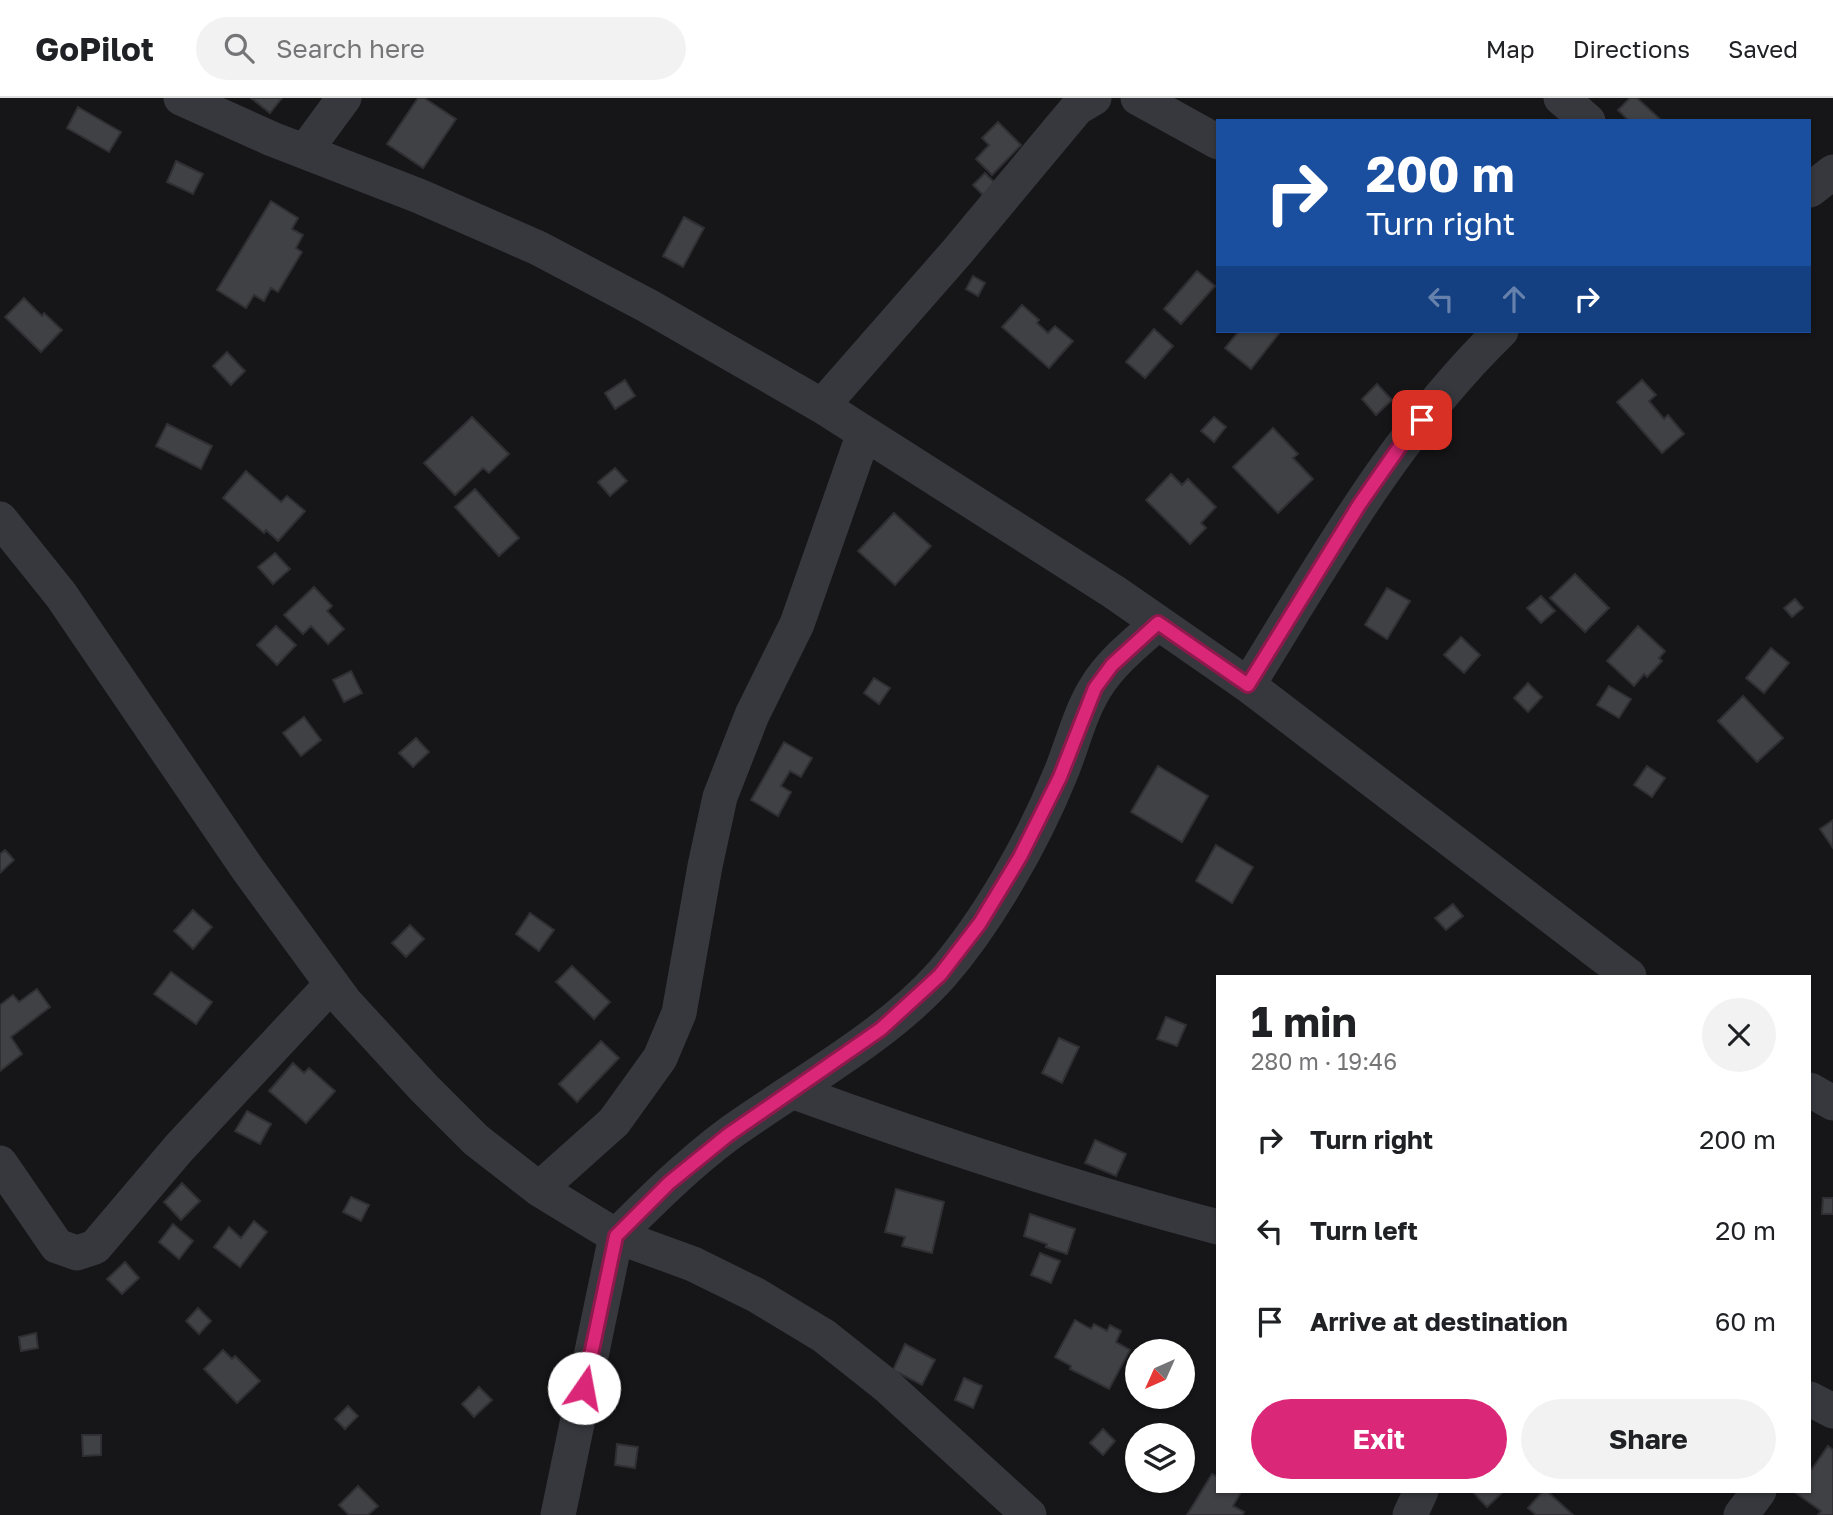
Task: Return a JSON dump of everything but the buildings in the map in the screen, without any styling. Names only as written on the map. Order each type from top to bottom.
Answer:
[{"type":"street","points":[[181,98],[538,248],[648,306],[822,406],[1114,592],[1248,685],[1477,858],[1625,975]]},
{"type":"street","points":[[305,151],[344,98]]},
{"type":"street","points":[[822,406],[957,252],[1077,108],[1094,98]]},
{"type":"street","points":[[1138,98],[1216,141]]},
{"type":"street","points":[[1561,98],[1586,119]]},
{"type":"street","points":[[1811,189],[1833,172]]},
{"type":"street","points":[[1248,685],[1359,505],[1405,439],[1495,333]]},
{"type":"street","points":[[539,1189],[614,1122],[660,1058],[679,1013],[720,797],[752,715],[797,624],[864,433]]},
{"type":"street","points":[[0,519],[61,595],[247,868],[345,1002],[476,1140],[539,1189],[616,1236],[693,1264],[756,1295],[824,1336],[887,1386],[1029,1515]]},
{"type":"street","points":[[558,1515],[616,1236],[669,1183],[728,1135],[881,1029],[940,975],[980,923],[1020,857],[1060,777],[1095,688],[1112,665],[1158,623]]},
{"type":"street","points":[[0,1163],[57,1246],[77,1253],[95,1247],[179,1148],[332,984]]},
{"type":"street","points":[[792,1091],[918,1137],[1130,1204],[1216,1226]]},
{"type":"street","points":[[1811,1091],[1833,1103]]},
{"type":"street","points":[[1410,1515],[1420,1493]]},
{"type":"street","points":[[1741,1515],[1758,1493]]},
{"type":"route","points":[[584,1388],[616,1236],[669,1183],[728,1135],[881,1029],[940,975],[980,923],[1020,857],[1060,777],[1095,688],[1112,665],[1158,623],[1248,685],[1359,505],[1405,439],[1422,420]]}]
